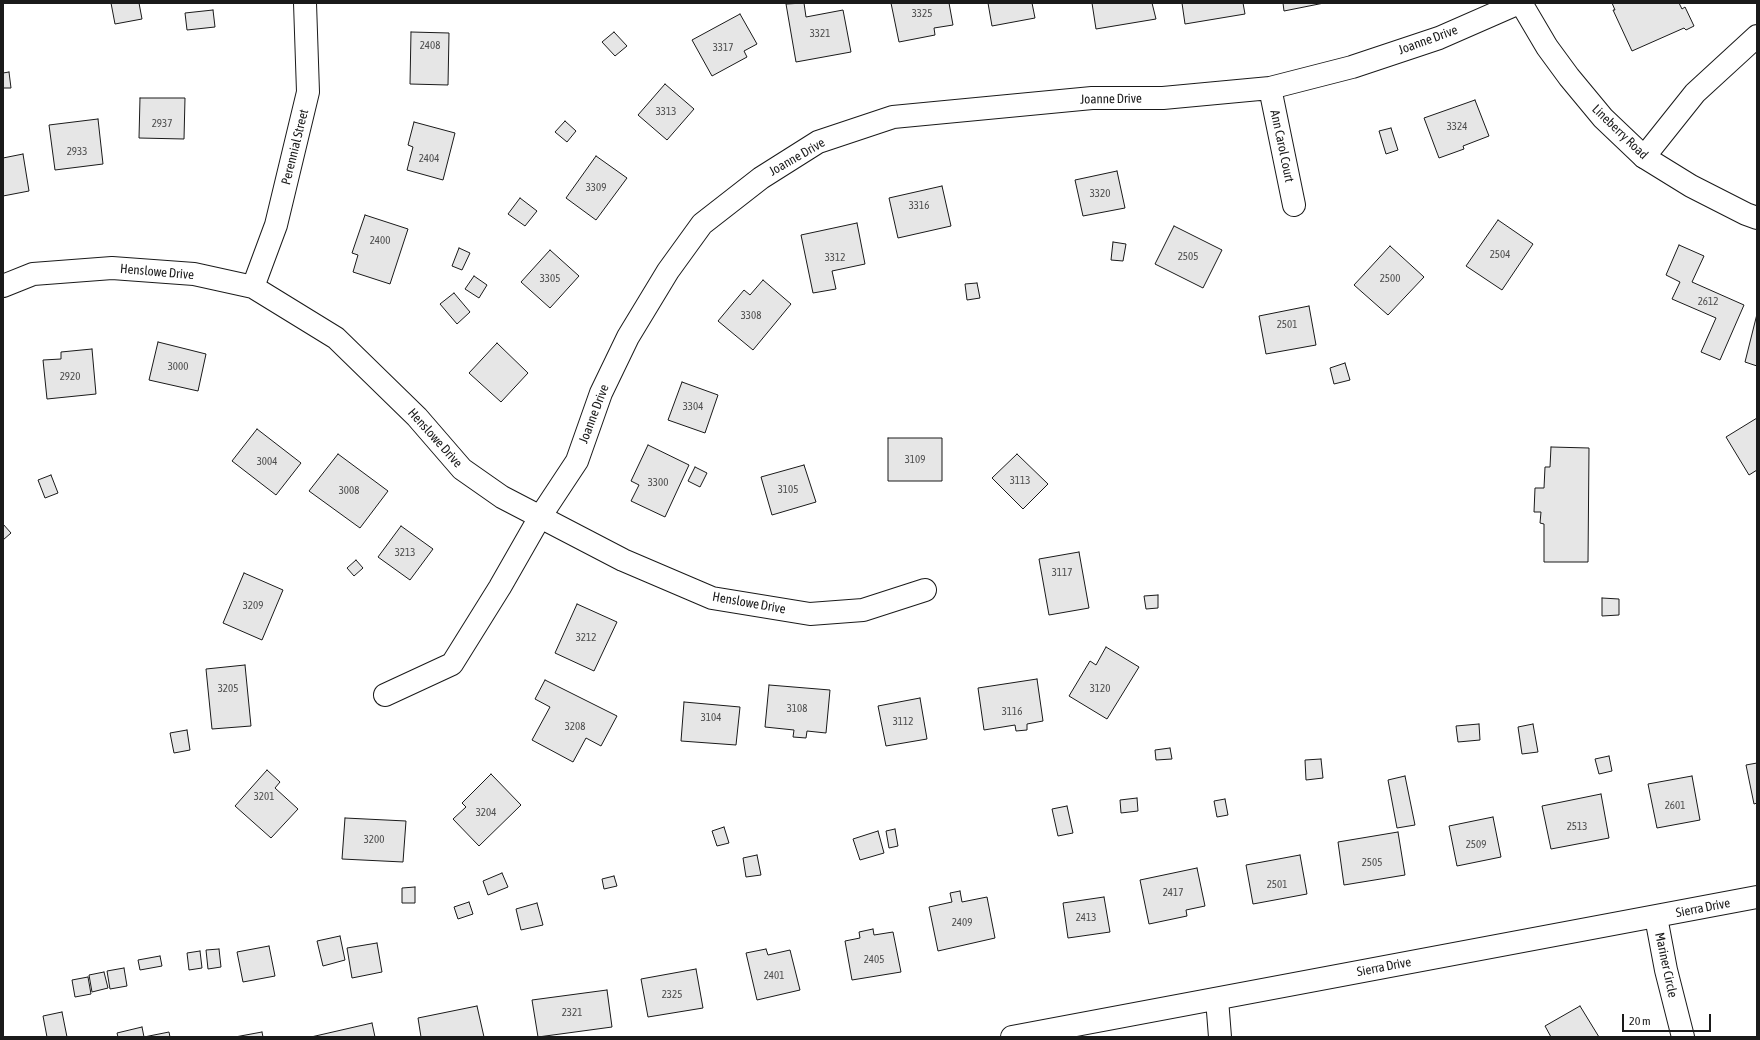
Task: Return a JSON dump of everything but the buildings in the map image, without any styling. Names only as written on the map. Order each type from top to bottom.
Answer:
[{"type":"street","name":"Perennial Street","points":[[253,287],[276,225],[308,92],[305,3]]},
{"type":"street","name":"Joanne Drive","points":[[385,695],[452,664],[500,587],[540,517],[577,461],[601,393],[628,337],[668,270],[702,224],[761,178],[818,142],[893,117],[1092,98],[1163,98],[1270,88],[1352,67],[1439,38],[1520,3]]},
{"type":"street","name":"Lineberry Road","points":[[1520,3],[1547,47],[1569,77],[1603,118],[1644,157],[1690,186],[1757,218]]},
{"type":"street","points":[[1644,157],[1695,93],[1757,36]]},
{"type":"street","name":"Ann Carol Court","points":[[1270,88],[1294,204]]},
{"type":"street","name":"Henslowe Drive","points":[[3,286],[33,274],[112,268],[194,274],[253,287],[336,338],[417,417],[462,469],[502,497],[624,560],[712,598],[810,614],[863,610],[925,590]]},
{"type":"street","name":"Sierra Drive","points":[[1012,1037],[1757,897]]},
{"type":"street","name":"Mariner Circle","points":[[1656,916],[1666,970],[1683,1037]]},
{"type":"street","points":[[1218,999],[1220,1037]]}]
